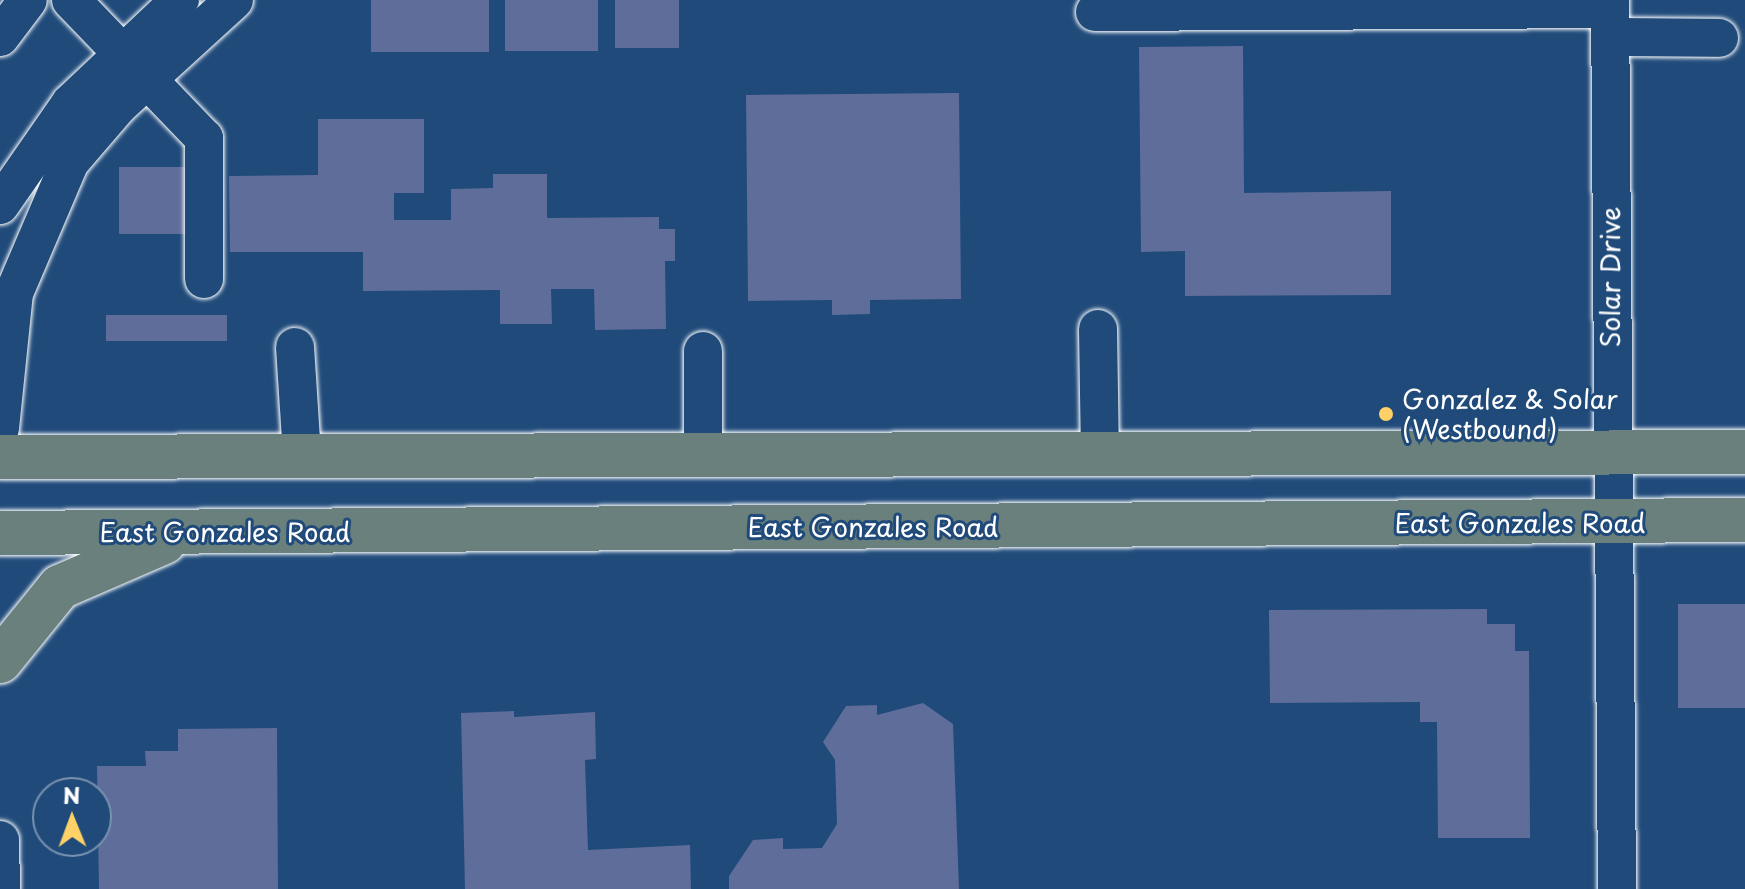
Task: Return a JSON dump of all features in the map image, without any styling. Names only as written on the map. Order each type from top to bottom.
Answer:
[{"type":"main road","points":[[0,457],[1745,452]]},
{"type":"main road","name":"East Gonzales Road","points":[[0,533],[1745,520]]},
{"type":"main road","points":[[0,661],[60,587],[188,532]]},
{"type":"street","points":[[0,37],[28,0]]},
{"type":"street","points":[[71,0],[134,69],[204,138],[204,279]]},
{"type":"street","points":[[0,428],[14,293],[28,248],[70,162],[180,0]]},
{"type":"street","points":[[0,205],[71,103],[134,69],[234,0]]},
{"type":"street","points":[[1095,12],[1610,15],[1719,38]]},
{"type":"street","name":"Solar Drive","points":[[1610,15],[1610,452],[1617,889]]},
{"type":"street","points":[[1098,329],[1100,454]]},
{"type":"street","points":[[295,347],[302,456]]},
{"type":"street","points":[[703,351],[703,455]]},
{"type":"street","points":[[0,840],[1,889]]},
{"type":"building","points":[[371,0],[489,0],[489,52],[371,52]]},
{"type":"building","points":[[505,0],[598,0],[598,51],[505,51]]},
{"type":"building","points":[[615,0],[679,0],[679,48],[615,48]]},
{"type":"building","points":[[1243,46],[1244,193],[1391,191],[1391,295],[1185,296],[1185,251],[1141,252],[1139,47]]},
{"type":"building","points":[[959,93],[961,299],[870,300],[870,314],[832,315],[832,300],[748,301],[746,95]]},
{"type":"building","points":[[318,119],[424,119],[424,193],[394,193],[394,220],[451,220],[451,189],[493,188],[493,174],[547,174],[547,218],[659,217],[659,229],[675,229],[675,261],[665,261],[666,329],[595,330],[594,289],[551,289],[552,324],[500,324],[500,290],[363,291],[363,252],[230,252],[229,176],[318,175]]},
{"type":"building","points":[[119,167],[186,167],[186,234],[119,234]]},
{"type":"building","points":[[106,315],[227,315],[227,341],[106,341]]},
{"type":"building","points":[[1678,604],[1745,604],[1745,708],[1678,708]]},
{"type":"building","points":[[1487,609],[1487,624],[1515,624],[1515,651],[1529,651],[1530,838],[1438,838],[1437,722],[1420,722],[1420,702],[1270,703],[1269,610]]},
{"type":"building","points":[[923,703],[953,724],[959,889],[729,889],[729,876],[753,840],[783,838],[783,849],[822,848],[837,824],[835,760],[823,742],[846,706],[877,705],[877,715]]},
{"type":"building","points":[[514,711],[514,717],[595,712],[596,759],[585,760],[588,850],[690,845],[691,889],[465,889],[461,713]]},
{"type":"building","points":[[277,728],[278,889],[99,889],[98,857],[112,857],[112,777],[97,777],[97,766],[146,766],[145,751],[178,751],[178,729]]},
{"type":"place","name":"Gonzalez & Solar (Westbound)","points":[[1386,414]]}]
